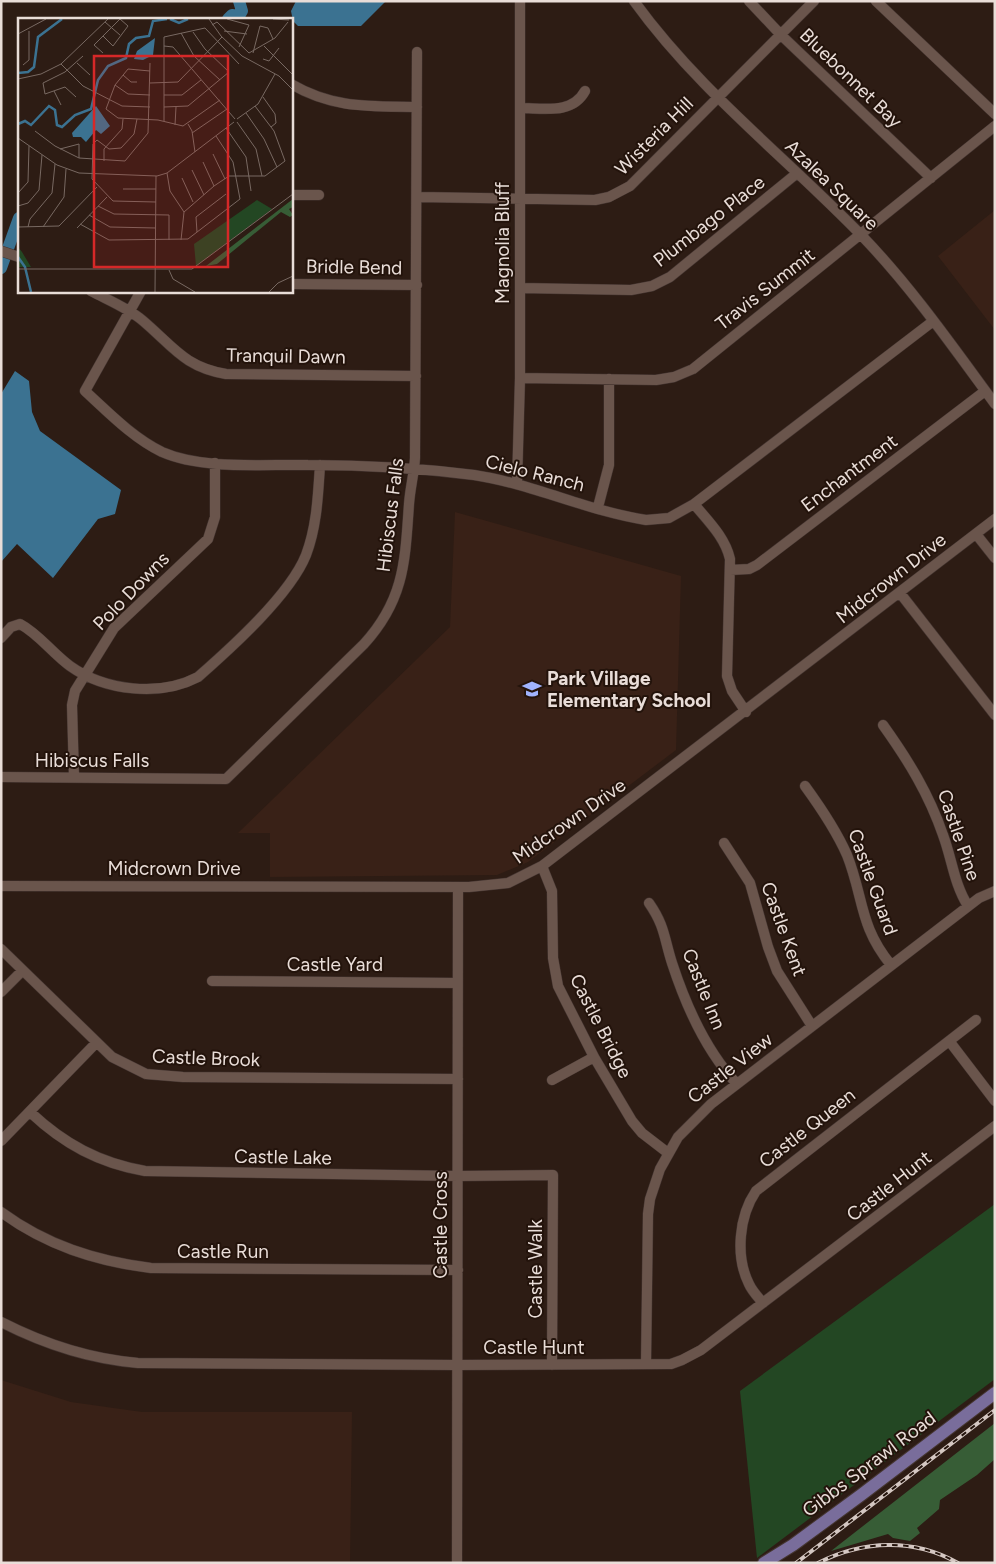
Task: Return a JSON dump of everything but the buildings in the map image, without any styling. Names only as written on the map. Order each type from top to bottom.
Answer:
[{"type":"main road","name":"Gibbs Sprawl Road","points":[[764,1563],[854,1500],[995,1393]]},
{"type":"street","name":"Magnolia Bluff","points":[[517,484],[520,378],[520,1]]},
{"type":"street","name":"Azalea Square","points":[[634,1],[675,52],[717,98],[884,260],[995,404]]},
{"type":"street","name":"Bluebonnet Bay","points":[[749,1],[781,35],[932,178]]},
{"type":"street","name":"Wisteria Hill","points":[[418,197],[596,200],[620,193],[630,186],[814,1]]},
{"type":"street","points":[[876,1],[995,114]]},
{"type":"street","name":"Hibiscus Falls","points":[[1,777],[226,779],[364,644],[383,619],[398,590],[403,571],[415,468],[418,197],[417,52]]},
{"type":"street","points":[[292,85],[317,98],[334,103],[353,106],[417,107]]},
{"type":"street","points":[[520,108],[561,108],[572,106],[580,100],[585,91]]},
{"type":"street","name":"Travis Summit","points":[[520,378],[656,380],[674,377],[693,369],[861,236],[995,126]]},
{"type":"street","name":"Plumbago Place","points":[[520,288],[631,290],[652,286],[670,276],[796,174]]},
{"type":"street","points":[[292,195],[319,194]]},
{"type":"street","points":[[1,251],[18,257]]},
{"type":"street","name":"Bridle Bend","points":[[292,284],[417,286]]},
{"type":"street","name":"Tranquil Dawn","points":[[93,292],[141,319],[184,359],[205,370],[226,374],[416,376]]},
{"type":"street","points":[[130,313],[140,292]]},
{"type":"street","name":"Cielo Ranch","points":[[130,313],[85,392],[144,442],[178,458],[216,463],[415,468],[474,475],[517,484],[636,518],[657,520],[678,515],[694,504],[932,322]]},
{"type":"street","points":[[598,507],[608,470],[609,379]]},
{"type":"street","name":"Enchantment","points":[[730,570],[749,569],[757,565],[985,391]]},
{"type":"street","name":"Polo Downs","points":[[74,777],[72,704],[75,691],[114,628],[208,539],[215,517],[216,463]]},
{"type":"street","points":[[1,638],[11,627],[20,624],[26,627],[70,666],[111,686],[169,687],[185,684],[198,677],[284,592],[306,556],[314,531],[320,465]]},
{"type":"street","points":[[694,504],[726,545],[730,559],[728,676],[732,691],[746,712]]},
{"type":"street","name":"Midcrown Drive","points":[[4,884],[458,887],[508,882],[542,866],[995,520]]},
{"type":"street","points":[[976,534],[995,558]]},
{"type":"street","points":[[900,593],[995,715]]},
{"type":"street","name":"Castle Pine","points":[[883,725],[909,761],[928,796],[944,836],[958,889],[968,906]]},
{"type":"street","name":"Castle Guard","points":[[805,786],[836,831],[853,874],[869,932],[891,965]]},
{"type":"street","name":"Castle Kent","points":[[724,843],[750,883],[768,947],[777,971],[812,1026]]},
{"type":"street","name":"Castle Bridge","points":[[542,866],[552,891],[553,958],[558,986],[594,1057],[632,1121],[642,1133],[668,1153]]},
{"type":"street","name":"Castle Cross","points":[[457,1563],[458,887]]},
{"type":"street","name":"Castle View","points":[[646,1364],[648,1214],[654,1184],[668,1153],[690,1123],[737,1084],[968,906],[995,891]]},
{"type":"street","name":"Castle Inn","points":[[649,903],[664,929],[672,961],[690,1011],[708,1046],[737,1084]]},
{"type":"street","name":"Castle Brook","points":[[1,949],[96,1043],[125,1066],[154,1076],[458,1079]]},
{"type":"street","points":[[1,992],[22,971]]},
{"type":"street","name":"Castle Yard","points":[[212,981],[457,983]]},
{"type":"street","name":"Castle Queen","points":[[763,1303],[750,1286],[745,1274],[741,1250],[744,1215],[748,1203],[756,1191],[976,1020]]},
{"type":"street","points":[[950,1042],[995,1101]]},
{"type":"street","points":[[1,1140],[96,1043]]},
{"type":"street","points":[[552,1080],[594,1057]]},
{"type":"street","name":"Castle Lake","points":[[30,1112],[50,1131],[88,1155],[116,1165],[146,1171],[458,1176],[553,1175]]},
{"type":"street","name":"Castle Hunt","points":[[1,1322],[49,1344],[115,1361],[148,1363],[456,1365],[671,1364],[695,1354],[995,1126]]},
{"type":"street","name":"Castle Walk","points":[[552,1364],[553,1175]]},
{"type":"street","name":"Castle Run","points":[[1,1212],[41,1237],[67,1249],[122,1265],[150,1268],[458,1270]]},
{"type":"shaded area","points":[[995,210],[995,330],[938,256]]},
{"type":"shaded area","name":"Park Village Elementary School","points":[[455,512],[681,576],[676,750],[528,862],[497,875],[270,877],[270,833],[238,833],[450,627]]},
{"type":"shaded area","points":[[1,1380],[71,1402],[142,1412],[352,1412],[350,1563],[1,1562]]},
{"type":"green space","points":[[995,1204],[995,1379],[757,1558],[740,1391]]},
{"type":"green space","points":[[995,1423],[995,1459],[977,1475],[940,1500],[939,1509],[917,1528],[920,1533],[910,1541],[893,1538],[888,1534],[831,1551]]},
{"type":"water","points":[[296,1],[386,1],[361,26],[298,26],[293,21],[291,11]]},
{"type":"water","points":[[15,371],[29,381],[32,412],[40,431],[121,490],[115,514],[98,519],[53,578],[17,544],[1,562],[1,394]]},
{"type":"waterway","points":[[229,18],[232,15],[239,16],[242,11],[239,1]]},
{"type":"waterway","points":[[1,268],[18,221]]},
{"type":"railway","points":[[796,1563],[995,1410]]},
{"type":"railway","points":[[818,1563],[835,1555],[853,1550],[870,1546],[888,1545],[924,1549],[958,1563]]},
{"type":"place","name":"Park Village Elementary School","points":[[532,689]]}]
